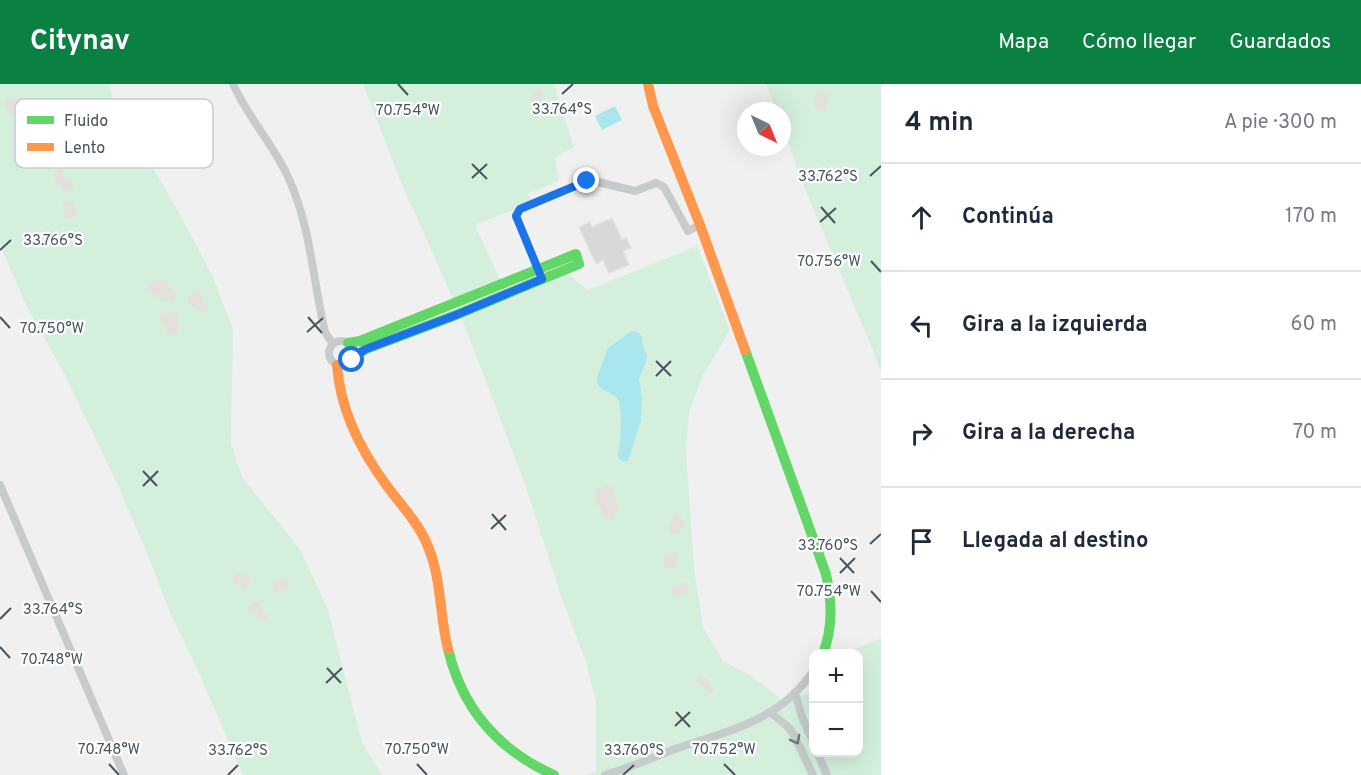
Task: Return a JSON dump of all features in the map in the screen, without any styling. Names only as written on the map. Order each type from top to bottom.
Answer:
[{"type":"street","points":[[232,84],[252,120],[280,162],[294,191],[307,234],[325,332],[333,344]]},
{"type":"street","points":[[648,84],[653,106],[700,225],[826,574],[831,597],[832,618],[825,649]]},
{"type":"street","points":[[336,365],[347,364],[366,349],[540,275],[516,216],[520,209],[587,181],[635,191],[656,183],[664,187],[688,231],[700,225]]},
{"type":"street","points":[[454,310],[360,341],[348,343],[339,341],[329,350],[329,357],[336,365],[343,398],[365,451],[381,477],[415,522],[431,552],[440,587],[447,646],[463,691],[480,718],[503,744],[529,764],[554,775]]},
{"type":"street","points":[[348,343],[353,351],[353,357]]},
{"type":"street","points":[[0,485],[124,775]]},
{"type":"street","points":[[605,775],[757,720],[795,693],[809,675]]},
{"type":"street","points":[[795,693],[809,734]]},
{"type":"street","points":[[770,712],[794,735],[813,775]]},
{"type":"street","points":[[819,757],[827,775]]},
{"type":"green space","points":[[0,84],[109,84],[114,99],[15,99],[15,168],[153,168],[213,277],[233,329],[231,443],[242,477],[300,549],[328,610],[362,743],[382,775],[243,775],[170,613],[119,488],[66,377],[26,305],[0,245]]},
{"type":"green space","points":[[363,84],[554,84],[574,147],[555,158],[559,181],[528,194],[533,202],[475,225],[509,299],[568,274],[588,290],[697,246],[730,330],[702,377],[689,412],[686,451],[694,567],[703,627],[723,661],[750,675],[781,699],[807,694],[809,691],[809,757],[863,757],[863,649],[855,649],[881,638],[881,775],[585,775],[596,771],[596,702],[586,662],[561,596],[526,487],[462,319],[400,180]]},
{"type":"green space","points":[[766,84],[881,84],[881,373],[791,150],[791,102],[773,102]]},
{"type":"sand","points":[[823,89],[828,95],[826,106],[828,109],[821,111],[815,108],[813,97]]},
{"type":"sand","points":[[539,90],[544,105],[539,109],[533,106],[531,97],[533,92]]},
{"type":"sand","points":[[22,97],[27,99],[15,99],[15,117],[4,108],[5,100]]},
{"type":"sand","points":[[58,168],[62,169],[68,181],[75,185],[65,194],[54,177]]},
{"type":"sand","points":[[73,201],[78,213],[71,218],[62,217],[65,209],[62,205],[64,202]]},
{"type":"sand","points":[[152,281],[166,282],[176,295],[174,300],[164,302],[148,290],[148,285]]},
{"type":"sand","points":[[195,291],[200,291],[202,300],[208,304],[208,311],[205,313],[200,313],[188,303],[188,297]]},
{"type":"sand","points":[[162,313],[178,314],[180,328],[174,336],[167,333],[166,325],[160,319]]},
{"type":"sand","points":[[608,484],[619,511],[612,520],[607,520],[601,514],[602,511],[596,501],[597,489]]},
{"type":"sand","points":[[675,513],[682,518],[684,527],[679,533],[670,533],[669,525]]},
{"type":"sand","points":[[675,552],[679,558],[674,570],[665,567],[666,556]]},
{"type":"sand","points":[[246,573],[251,583],[246,590],[241,588],[240,584],[234,583],[232,579],[234,574]]},
{"type":"sand","points":[[285,579],[290,585],[281,589],[280,593],[273,592],[273,582]]},
{"type":"sand","points":[[680,583],[686,583],[689,591],[682,593],[680,598],[672,594],[670,590]]},
{"type":"sand","points":[[256,601],[260,603],[261,609],[268,617],[267,622],[249,611],[248,608]]},
{"type":"sand","points":[[698,677],[707,678],[714,692],[710,693],[696,681]]},
{"type":"water","points":[[615,106],[622,120],[602,130],[595,116]]},
{"type":"water","points":[[634,331],[642,336],[647,357],[639,379],[642,398],[641,420],[628,461],[623,462],[618,455],[621,426],[619,403],[615,396],[598,385],[597,378],[608,348]]},
{"type":"building","points":[[612,218],[622,240],[626,237],[631,248],[623,251],[629,265],[609,273],[603,260],[596,264],[579,227],[590,222],[592,227]]},
{"type":"traffic: fast","points":[[348,343],[360,341],[576,254],[579,264],[366,349],[353,357]]},
{"type":"traffic: fast","points":[[745,350],[826,574],[830,614],[829,634],[824,649]]},
{"type":"traffic: fast","points":[[448,649],[454,671],[463,690],[485,725],[516,753],[554,775]]},
{"type":"traffic: slow","points":[[648,84],[653,106],[700,225],[745,350]]},
{"type":"traffic: slow","points":[[337,365],[342,398],[353,429],[378,473],[418,527],[426,542],[438,582],[448,649]]},
{"type":"route","points":[[352,360],[366,349],[542,279],[516,216],[520,209],[587,181]]}]
